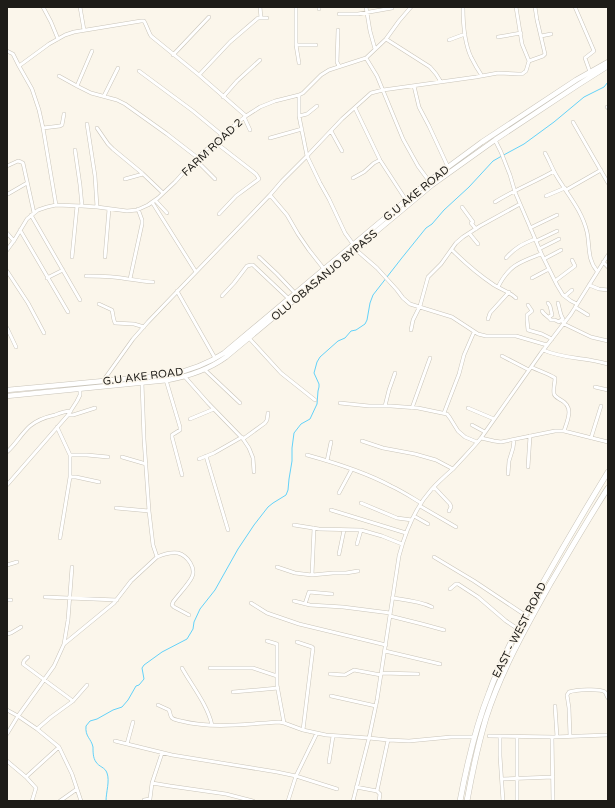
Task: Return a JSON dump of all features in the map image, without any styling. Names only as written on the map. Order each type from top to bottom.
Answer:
[{"type":"main road","name":"G.U AKE ROAD","points":[[7,390],[182,372],[215,358],[224,353],[429,181],[482,142],[590,72],[608,62]]},
{"type":"main road","name":"OLU OBASANJO BYPASS","points":[[7,396],[166,380],[186,377],[205,370],[226,358],[432,185],[495,140],[578,84],[608,66]]},
{"type":"main road","name":"EAST - WEST ROAD","points":[[460,801],[474,737],[491,686],[525,615],[559,554],[608,472]]},
{"type":"main road","name":"EAST - WEST ROAD","points":[[467,801],[486,718],[502,677],[534,612],[608,488]]},
{"type":"street","points":[[43,7],[58,39]]},
{"type":"street","points":[[80,7],[84,30]]},
{"type":"street","points":[[260,7],[261,18]]},
{"type":"street","points":[[296,7],[296,45],[299,63]]},
{"type":"street","points":[[366,7],[375,49]]},
{"type":"street","name":"FARM ROAD 2","points":[[33,214],[43,208],[56,205],[97,207],[127,212],[138,210],[163,193],[214,142],[260,107],[275,101],[298,96],[321,75],[339,66],[366,58],[386,39],[411,7]]},
{"type":"street","points":[[463,7],[465,34],[470,55],[482,76]]},
{"type":"street","points":[[103,381],[124,351],[144,327],[282,181],[371,93],[498,73],[522,74],[526,71],[529,61],[522,44],[516,7]]},
{"type":"street","points":[[529,61],[545,54],[535,7]]},
{"type":"street","points":[[575,7],[594,51],[585,58],[590,72]]},
{"type":"street","points":[[339,14],[367,13],[392,8]]},
{"type":"street","points":[[173,55],[209,17]]},
{"type":"street","points":[[198,75],[230,42],[258,18],[267,18]]},
{"type":"street","points":[[19,66],[64,35],[84,30],[144,21],[151,36],[224,97],[245,117],[250,130]]},
{"type":"street","points":[[338,30],[339,66]]},
{"type":"street","points":[[498,37],[520,33]]},
{"type":"street","points":[[450,40],[465,34]]},
{"type":"street","points":[[541,36],[551,34]]},
{"type":"street","points":[[386,39],[430,67],[441,82]]},
{"type":"street","points":[[296,45],[316,45]]},
{"type":"street","points":[[77,86],[92,50]]},
{"type":"street","points":[[7,51],[13,54],[32,89],[39,110],[56,205]]},
{"type":"street","points":[[366,58],[377,76],[403,138],[418,166],[429,181]]},
{"type":"street","points":[[224,97],[237,81],[260,60]]},
{"type":"street","points":[[104,96],[118,68]]},
{"type":"street","points":[[139,71],[222,135]]},
{"type":"street","points":[[59,76],[91,93],[117,100],[125,104],[167,134],[197,159],[215,180]]},
{"type":"street","points":[[414,86],[419,107],[448,167]]},
{"type":"street","points":[[298,96],[299,116],[308,156],[345,233],[353,244]]},
{"type":"street","points":[[299,116],[307,114],[317,106]]},
{"type":"street","points":[[355,108],[380,160],[406,200]]},
{"type":"street","points":[[43,128],[62,125],[64,114]]},
{"type":"street","points":[[573,122],[608,183]]},
{"type":"street","points":[[87,124],[95,176],[97,207]]},
{"type":"street","points":[[97,128],[108,144],[163,193]]},
{"type":"street","points":[[270,138],[302,129]]},
{"type":"street","points":[[331,131],[342,151]]},
{"type":"street","points":[[495,140],[506,164],[515,192],[535,240],[555,281],[565,296],[588,315]]},
{"type":"street","points":[[214,142],[256,174],[259,179],[236,196],[219,214]]},
{"type":"street","points":[[72,257],[79,206],[80,185],[75,150]]},
{"type":"street","points":[[545,153],[554,171],[578,208],[584,221],[590,257],[593,265],[598,271]]},
{"type":"street","points":[[353,178],[380,160]]},
{"type":"street","points":[[7,166],[18,161],[22,163],[33,214],[80,300]]},
{"type":"street","points":[[546,196],[565,189],[601,170]]},
{"type":"street","points":[[495,202],[554,171]]},
{"type":"street","points":[[125,179],[142,174]]},
{"type":"street","points":[[8,194],[27,183]]},
{"type":"street","points":[[270,195],[287,215],[308,250],[324,268]]},
{"type":"street","points":[[153,201],[196,272]]},
{"type":"street","points":[[153,201],[167,214]]},
{"type":"street","points":[[411,330],[413,320],[420,306],[428,277],[442,264],[456,243],[469,233],[520,204]]},
{"type":"street","points":[[462,207],[473,222],[471,223],[476,229]]},
{"type":"street","points":[[105,258],[109,209]]},
{"type":"street","points":[[130,279],[142,224],[138,210]]},
{"type":"street","points":[[7,250],[14,241],[26,219],[33,214]]},
{"type":"street","points":[[530,228],[557,215]]},
{"type":"street","points":[[20,230],[68,312]]},
{"type":"street","points":[[506,258],[518,247],[557,231]]},
{"type":"street","points":[[7,233],[14,241]]},
{"type":"street","points":[[469,233],[478,244]]},
{"type":"street","points":[[539,249],[559,239]]},
{"type":"street","points":[[355,249],[377,268],[410,304],[452,317],[478,334],[486,336],[516,336],[547,346]]},
{"type":"street","points":[[452,250],[475,270],[516,298]]},
{"type":"street","points":[[544,259],[561,250]]},
{"type":"street","points":[[498,287],[502,278],[514,266],[541,254]]},
{"type":"street","points":[[353,801],[376,706],[399,556],[402,544],[412,520],[420,504],[434,487],[453,469],[481,438],[563,322],[576,306],[608,255]]},
{"type":"street","points":[[259,257],[295,292]]},
{"type":"street","points":[[555,281],[576,267],[572,260]]},
{"type":"street","points":[[603,262],[608,267]]},
{"type":"street","points":[[222,296],[234,284],[247,266],[253,265],[288,298]]},
{"type":"street","points":[[532,278],[549,269]]},
{"type":"street","points":[[47,278],[63,270]]},
{"type":"street","points":[[7,271],[28,303],[44,333]]},
{"type":"street","points":[[86,276],[102,276],[153,282]]},
{"type":"street","points":[[589,285],[599,289],[608,290]]},
{"type":"street","points":[[565,296],[572,290]]},
{"type":"street","points":[[177,292],[215,358]]},
{"type":"street","points":[[488,319],[490,313],[509,292]]},
{"type":"street","points":[[548,303],[552,315],[549,317]]},
{"type":"street","points":[[99,304],[112,310],[115,323],[134,324],[144,327]]},
{"type":"street","points":[[558,304],[563,322]]},
{"type":"street","points":[[528,305],[532,311],[527,315],[528,330],[552,339]]},
{"type":"street","points":[[542,311],[544,315],[549,317],[551,320],[563,322],[592,337],[608,341]]},
{"type":"street","points":[[7,328],[16,347]]},
{"type":"street","points":[[444,413],[459,374],[464,355],[474,332]]},
{"type":"street","points":[[249,338],[281,373],[315,400]]},
{"type":"street","points":[[543,350],[551,354],[567,358],[608,364]]},
{"type":"street","points":[[502,356],[530,369],[547,373],[555,378],[554,393],[556,398],[567,404],[569,408],[564,431]]},
{"type":"street","points":[[412,408],[430,358]]},
{"type":"street","points":[[205,370],[240,403]]},
{"type":"street","points":[[385,406],[389,390],[396,373]]},
{"type":"street","points":[[186,377],[250,448],[253,458],[254,472]]},
{"type":"street","points":[[166,380],[180,427],[180,430],[172,435],[172,437],[182,475]]},
{"type":"street","points":[[142,383],[149,511],[153,545],[157,557]]},
{"type":"street","points":[[595,387],[608,390]]},
{"type":"street","points":[[7,484],[68,415],[80,395],[80,389]]},
{"type":"street","points":[[340,403],[418,408],[444,413],[447,414],[458,431],[465,437],[477,442]]},
{"type":"street","points":[[591,438],[601,406]]},
{"type":"street","points":[[68,415],[73,415],[95,408]]},
{"type":"street","points":[[468,408],[494,419]]},
{"type":"street","points":[[190,419],[214,409]]},
{"type":"street","points":[[7,452],[14,446],[30,426],[36,422],[47,417],[70,411]]},
{"type":"street","points":[[199,459],[242,438],[265,423],[268,413]]},
{"type":"street","points":[[472,425],[485,432]]},
{"type":"street","points":[[57,427],[70,455],[70,477],[60,538]]},
{"type":"street","points":[[481,438],[497,442],[556,431],[564,431],[608,442]]},
{"type":"street","points":[[528,467],[530,436]]},
{"type":"street","points":[[508,474],[509,461],[514,440]]},
{"type":"street","points":[[362,441],[383,448],[415,454],[436,460],[453,469]]},
{"type":"street","points":[[327,461],[331,442]]},
{"type":"street","points":[[70,455],[108,457]]},
{"type":"street","points":[[307,455],[352,469],[392,486],[456,528]]},
{"type":"street","points":[[206,456],[228,530]]},
{"type":"street","points":[[122,457],[146,464]]},
{"type":"street","points":[[339,493],[352,469]]},
{"type":"street","points":[[70,477],[99,482]]},
{"type":"street","points":[[434,487],[450,504],[451,507],[449,511]]},
{"type":"street","points":[[361,503],[397,518],[412,520]]},
{"type":"street","points":[[116,508],[149,511]]},
{"type":"street","points":[[331,510],[406,534]]},
{"type":"street","points":[[414,516],[428,524]]},
{"type":"street","points":[[294,525],[314,528],[361,530],[402,544]]},
{"type":"street","points":[[312,575],[314,528]]},
{"type":"street","points":[[339,554],[344,530]]},
{"type":"street","points":[[357,544],[361,530]]},
{"type":"street","points":[[64,644],[117,600],[131,581],[157,557],[166,553],[179,554],[187,558],[192,565],[194,571],[192,578],[173,602],[172,606],[189,615]]},
{"type":"street","points":[[434,557],[474,581],[525,615]]},
{"type":"street","points":[[7,565],[17,562]]},
{"type":"street","points":[[7,734],[54,666],[64,644],[68,620],[72,567]]},
{"type":"street","points":[[277,567],[295,573],[312,575],[358,571]]},
{"type":"street","points":[[450,589],[458,584],[478,597],[506,621],[518,629]]},
{"type":"street","points":[[305,604],[309,592],[332,594]]},
{"type":"street","points":[[45,597],[117,600]]},
{"type":"street","points":[[392,598],[420,603],[432,607]]},
{"type":"street","points":[[294,601],[305,604],[343,607],[390,614],[444,630]]},
{"type":"street","points":[[251,603],[267,613],[299,624],[386,645]]},
{"type":"street","points":[[7,634],[21,627]]},
{"type":"street","points":[[267,641],[277,644],[278,646],[277,676],[284,723]]},
{"type":"street","points":[[297,642],[313,648],[303,730]]},
{"type":"street","points":[[385,651],[440,664]]},
{"type":"street","points":[[28,657],[23,664],[73,701]]},
{"type":"street","points":[[182,668],[200,697],[210,717],[212,725]]},
{"type":"street","points":[[210,668],[253,668],[277,676]]},
{"type":"street","points":[[330,674],[345,675],[354,670],[381,674],[418,674]]},
{"type":"street","points":[[37,729],[73,701],[87,685]]},
{"type":"street","points":[[233,692],[278,688]]},
{"type":"street","points":[[570,736],[568,692],[602,690],[608,698]]},
{"type":"street","points":[[330,696],[376,706]]},
{"type":"street","points":[[158,705],[169,710],[172,718],[175,720],[190,724],[236,726],[279,722],[303,730],[333,736],[409,741],[451,737],[474,737]]},
{"type":"street","points":[[555,706],[557,736]]},
{"type":"street","points":[[7,710],[37,729],[59,748],[66,759],[81,801]]},
{"type":"street","points":[[128,744],[133,722]]},
{"type":"street","points":[[288,801],[296,776],[317,733]]},
{"type":"street","points":[[490,736],[552,737],[608,735]]},
{"type":"street","points":[[329,762],[333,736]]},
{"type":"street","points":[[500,736],[503,801]]},
{"type":"street","points":[[517,737],[517,801]]},
{"type":"street","points":[[552,737],[553,801]]},
{"type":"street","points":[[379,801],[380,794],[377,791],[388,740]]},
{"type":"street","points":[[115,741],[162,753],[296,776],[337,789]]},
{"type":"street","points":[[26,777],[59,748]]},
{"type":"street","points":[[144,800],[150,799],[152,782],[162,753]]},
{"type":"street","points":[[7,761],[26,777],[36,788],[32,801]]},
{"type":"street","points":[[502,779],[553,777]]},
{"type":"street","points":[[152,782],[226,794],[253,801]]},
{"type":"street","points":[[356,787],[377,791]]},
{"type":"street","points":[[60,801],[77,789]]},
{"type":"waterway","points":[[106,801],[108,776],[105,769],[97,764],[95,760],[93,755],[93,747],[86,733],[86,726],[90,721],[122,707],[136,686],[139,685],[144,679],[142,668],[144,665],[162,652],[187,639],[193,629],[194,622],[200,609],[215,590],[238,549],[254,525],[268,507],[286,495],[292,461],[294,433],[301,424],[310,419],[317,404],[319,384],[314,373],[320,357],[338,341],[345,338],[351,331],[356,330],[365,324],[373,295],[401,259],[426,228],[432,224],[493,161],[524,144],[584,97],[604,87],[608,82]]}]
